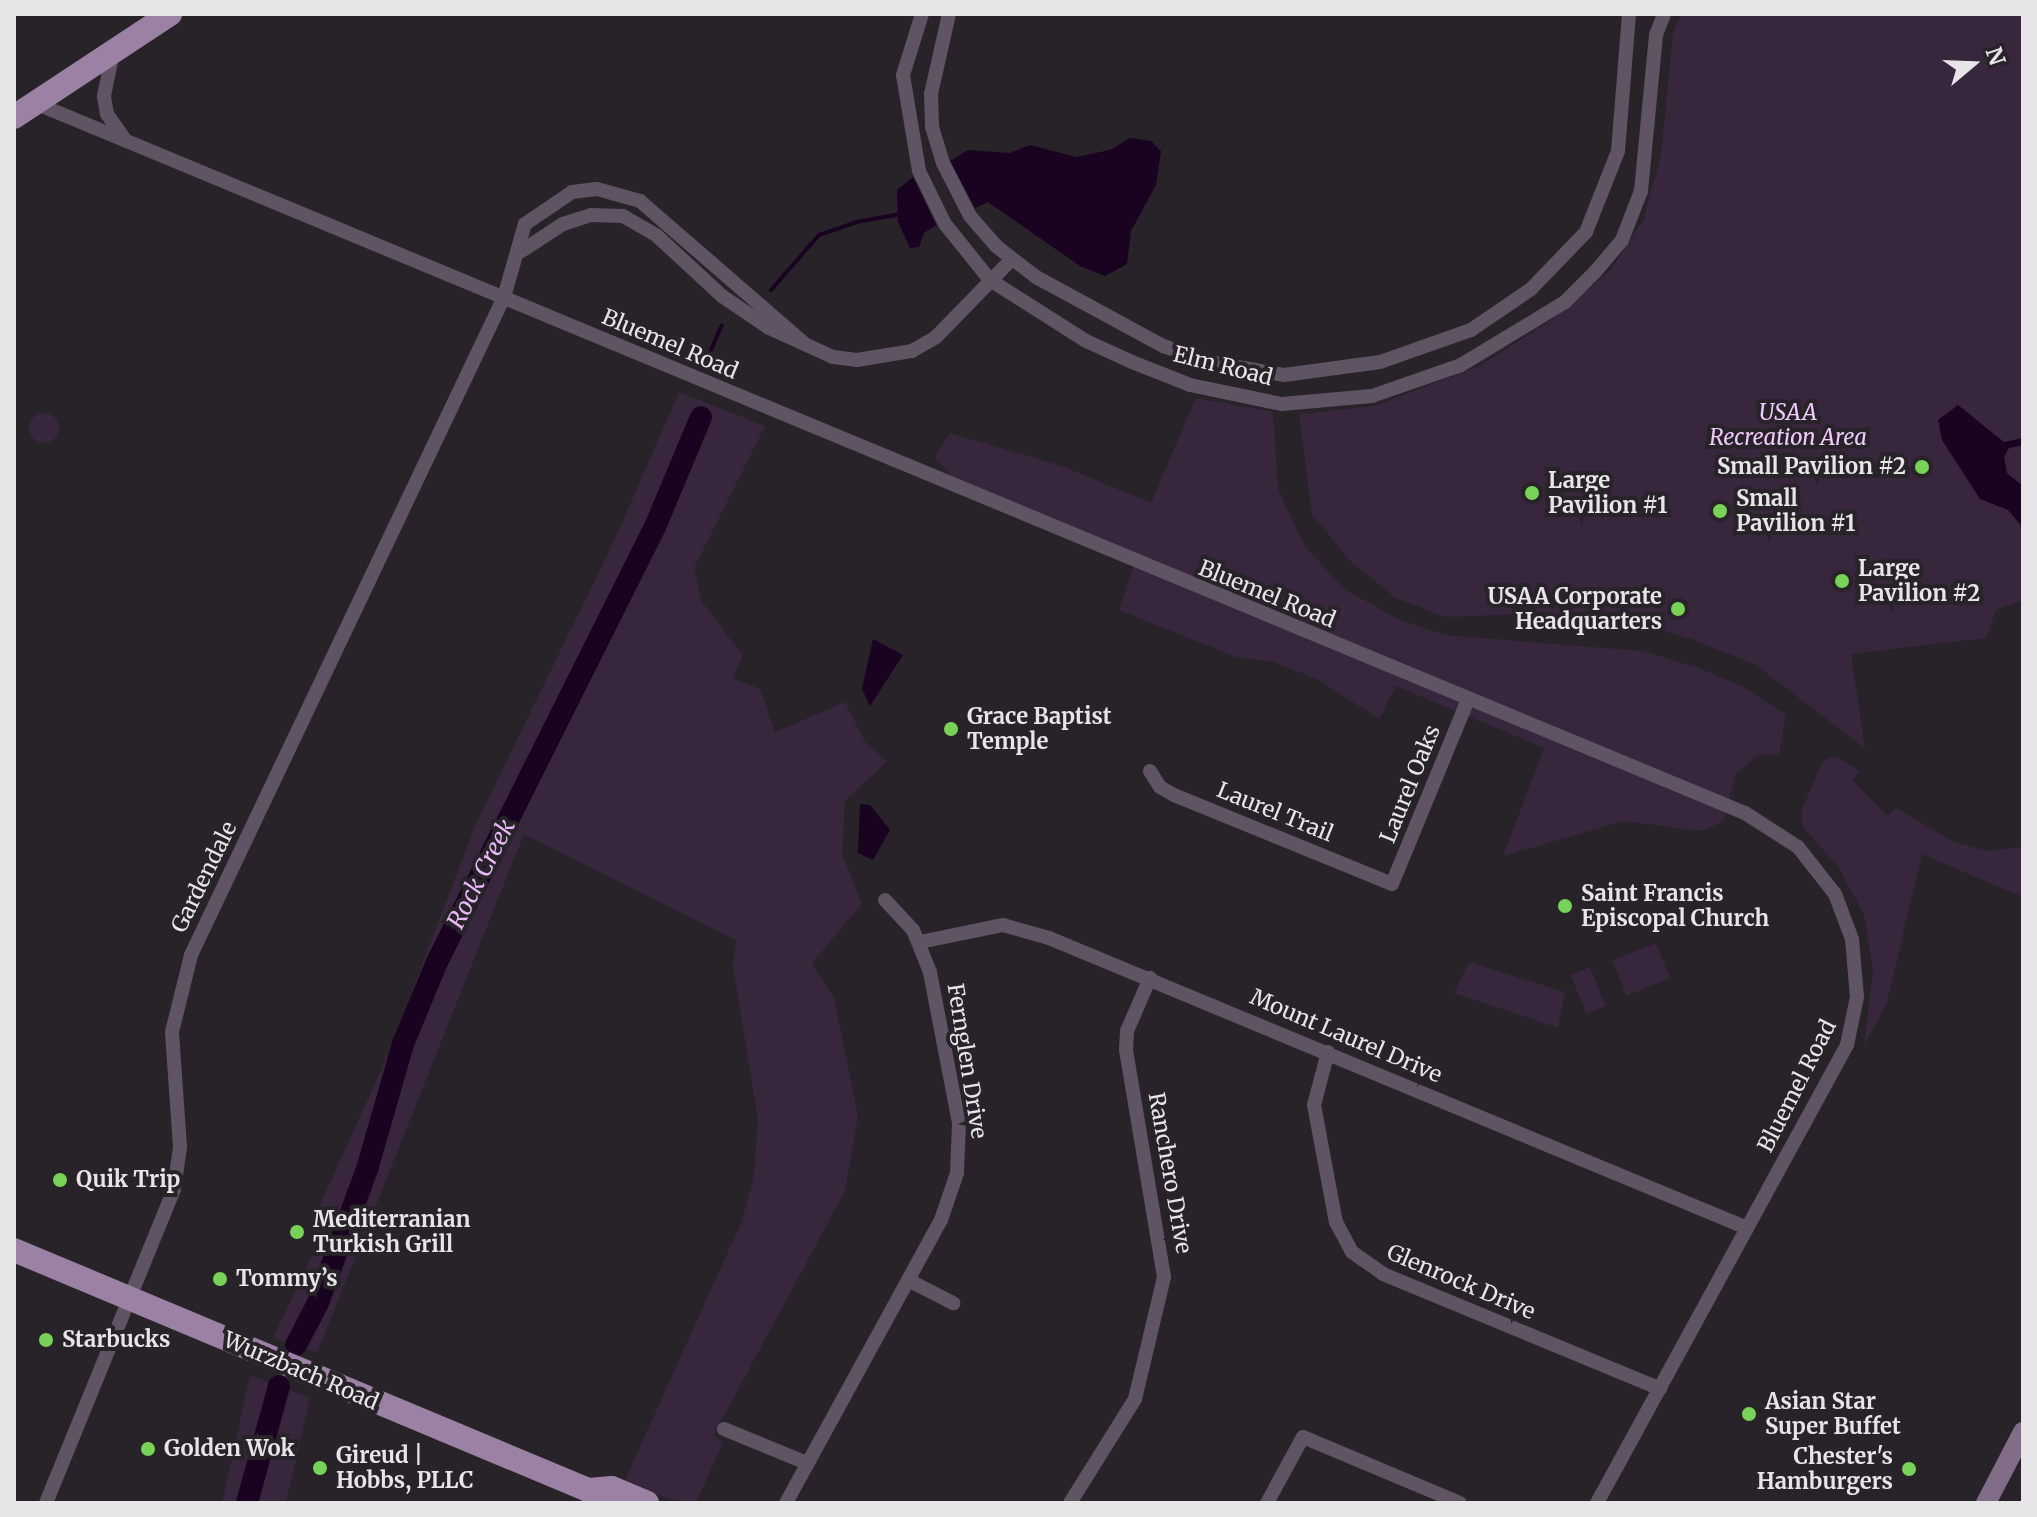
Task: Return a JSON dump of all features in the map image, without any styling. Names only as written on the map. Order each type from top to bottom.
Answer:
[{"type":"main road","points":[[14,117],[170,14]]},
{"type":"main road","name":"Wurzbach Road","points":[[14,1250],[595,1497],[612,1488],[647,1503]]},
{"type":"main road","points":[[1986,1503],[2023,1432]]},
{"type":"street","name":"Elm Road","points":[[922,14],[903,75],[919,171],[945,224],[990,280],[1086,341],[1190,385],[1282,404],[1372,396],[1450,369],[1509,340],[1565,302],[1622,240],[1641,191],[1656,35],[1664,14]]},
{"type":"street","name":"Elm Road","points":[[949,14],[931,94],[932,127],[943,163],[970,216],[1010,261],[1163,346],[1255,372],[1284,375],[1365,365],[1471,330],[1531,289],[1586,232],[1618,151],[1629,14]]},
{"type":"street","points":[[113,51],[105,101],[112,124],[126,140]]},
{"type":"street","name":"Bluemel Road","points":[[35,103],[1763,822],[1798,847],[1835,894],[1856,962],[1854,1022],[1838,1064],[1597,1503]]},
{"type":"street","name":"Gardendale","points":[[46,1503],[166,1215],[178,1166],[172,1032],[191,955],[504,297],[520,252],[525,224],[572,192],[619,192],[655,212],[805,344]]},
{"type":"street","points":[[520,252],[563,224],[591,215],[623,216],[656,235],[722,296],[805,344],[857,360],[912,351],[936,337],[1010,261]]},
{"type":"street","name":"Laurel Oaks","points":[[1392,884],[1468,700]]},
{"type":"street","name":"Laurel Trail","points":[[1150,771],[1160,787],[1174,795],[1392,884]]},
{"type":"street","name":"Fernglen Drive","points":[[786,1503],[948,1205],[960,1156],[959,1123],[930,972],[920,942],[885,900]]},
{"type":"street","name":"Mount Laurel Drive","points":[[920,942],[1003,925],[1150,978],[1747,1228]]},
{"type":"street","name":"Ranchero Drive","points":[[1070,1503],[1138,1390],[1164,1277],[1126,1050],[1127,1031],[1150,978]]},
{"type":"street","name":"Glenrock Drive","points":[[1328,1052],[1315,1083],[1314,1105],[1336,1222],[1352,1252],[1383,1274],[1660,1389]]},
{"type":"street","points":[[908,1280],[953,1303]]},
{"type":"street","points":[[724,1429],[807,1463]]},
{"type":"street","points":[[1267,1503],[1303,1437],[1460,1503]]},
{"type":"green space","name":"USAA Recreation Area","points":[[1681,14],[2023,14],[2023,601],[1996,610],[1986,638],[1851,654],[1865,748],[1754,664],[1691,639],[1626,620],[1522,614],[1445,617],[1396,598],[1349,560],[1312,514],[1299,414],[1374,406],[1479,366],[1549,322],[1610,271],[1644,219],[1661,155],[1673,32]]},
{"type":"green space","points":[[679,392],[765,426],[694,568],[701,600],[743,656],[732,678],[760,689],[775,732],[845,702],[865,742],[887,761],[845,801],[842,854],[862,904],[812,963],[834,998],[858,1116],[845,1191],[713,1436],[723,1442],[696,1503],[681,1503],[624,1482],[742,1221],[754,1175],[758,1120],[733,966],[736,940],[524,834],[317,1353],[273,1338],[327,1224],[314,1218],[387,1057],[475,826],[616,537]]},
{"type":"green space","points":[[1196,398],[1273,412],[1278,489],[1304,545],[1344,589],[1402,621],[1445,635],[1642,651],[1696,667],[1740,685],[1786,714],[1779,754],[1756,756],[1735,775],[1723,822],[1700,831],[1624,821],[1503,856],[1544,748],[1396,686],[1379,719],[1317,679],[1273,662],[1236,657],[1119,610],[1136,558],[956,482],[935,457],[950,433],[1065,467],[1151,503]]},
{"type":"green space","points":[[44,413],[50,414],[58,422],[58,434],[50,442],[44,443],[38,442],[30,434],[29,428],[30,422],[38,414]]},
{"type":"green space","points":[[1835,756],[1860,771],[1852,780],[1887,816],[1896,808],[1954,842],[1988,851],[2023,847],[2023,897],[1922,854],[1887,1002],[1864,1046],[1873,970],[1864,914],[1838,867],[1803,827],[1801,812],[1822,762]]},
{"type":"green space","points":[[1656,943],[1670,978],[1627,996],[1612,961]]},
{"type":"green space","points":[[1469,962],[1565,992],[1558,1028],[1454,993]]},
{"type":"green space","points":[[1590,967],[1606,1006],[1586,1014],[1571,975]]},
{"type":"green space","points":[[250,1375],[310,1398],[286,1503],[222,1503]]},
{"type":"shaded area","points":[[1130,138],[1151,141],[1161,151],[1156,185],[1131,231],[1127,264],[1105,276],[1080,266],[988,202],[975,208],[950,161],[968,150],[1010,153],[1030,145],[1076,157],[1110,150]]},
{"type":"shaded area","points":[[913,177],[936,225],[924,233],[919,247],[910,248],[898,222],[897,190]]},
{"type":"shaded area","points":[[1958,405],[2004,442],[2023,438],[2023,445],[2009,448],[2004,457],[2007,473],[2023,486],[2023,528],[2008,510],[1980,499],[1942,440],[1938,420]]},
{"type":"shaded area","points":[[873,639],[903,655],[870,706],[862,689]]},
{"type":"shaded area","points":[[860,804],[870,805],[890,830],[873,860],[858,853]]},
{"type":"waterway","name":"Rock Creek","points":[[771,290],[819,235],[856,222],[901,214]]},
{"type":"waterway","name":"Rock Creek","points":[[706,361],[722,325]]},
{"type":"waterway","name":"Rock Creek","points":[[296,1345],[318,1303],[368,1166],[403,1044],[437,962],[655,527],[701,417]]},
{"type":"waterway","name":"Rock Creek","points":[[247,1503],[279,1386]]},
{"type":"place","name":"Small Pavilion #2","points":[[1922,467]]},
{"type":"place","name":"Large Pavilion #1","points":[[1532,493]]},
{"type":"place","name":"Small Pavilion #1","points":[[1720,511]]},
{"type":"place","name":"Large Pavilion #2","points":[[1842,581]]},
{"type":"place","name":"USAA Corporate Headquarters","points":[[1678,609]]},
{"type":"place","name":"Grace Baptist Temple","points":[[951,729]]},
{"type":"place","name":"Saint Francis Episcopal Church","points":[[1565,906]]},
{"type":"place","name":"Quik Trip","points":[[60,1180]]},
{"type":"place","name":"Mediterranian Turkish Grill","points":[[297,1232]]},
{"type":"place","name":"Tommy’s","points":[[220,1279]]},
{"type":"place","name":"Starbucks","points":[[46,1340]]},
{"type":"place","name":"Asian Star Super Buffet","points":[[1749,1414]]},
{"type":"place","name":"Golden Wok","points":[[148,1449]]},
{"type":"place","name":"Gireud | Hobbs, PLLC","points":[[320,1468]]},
{"type":"place","name":"Chester's Hamburgers","points":[[1909,1469]]}]
